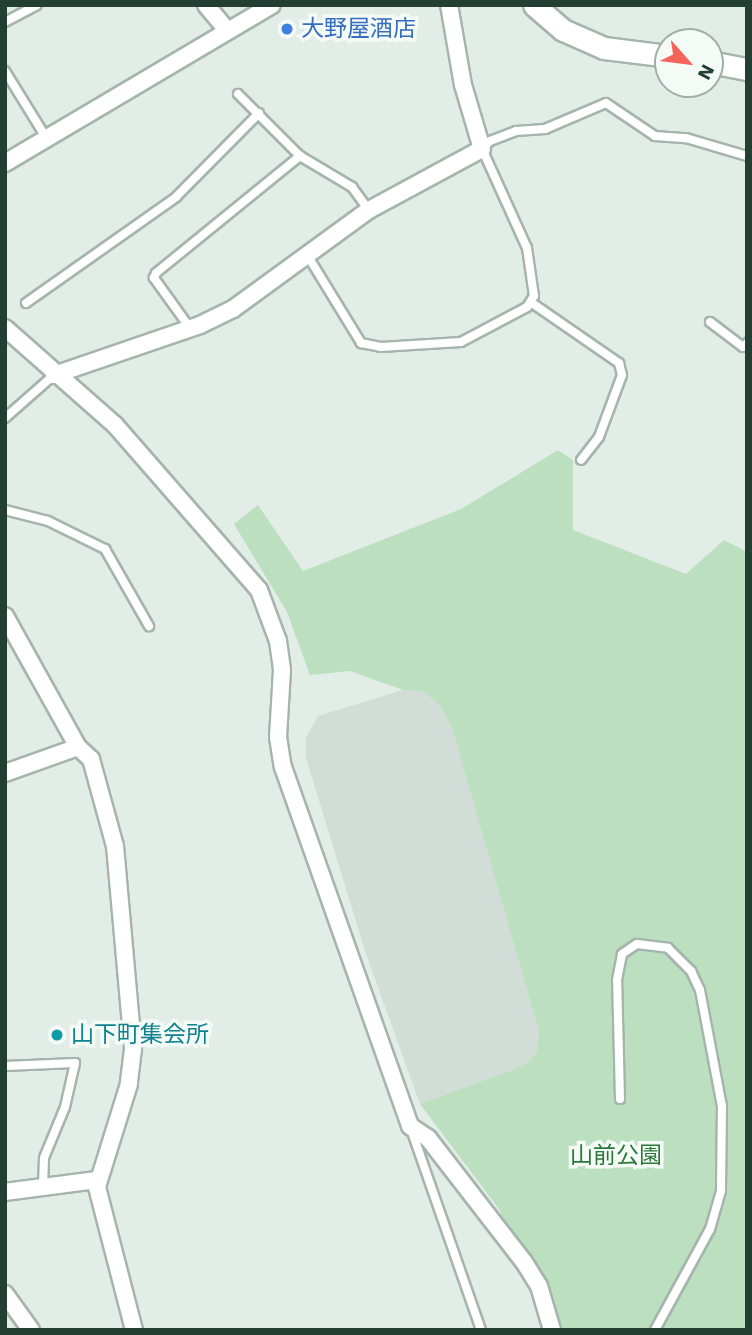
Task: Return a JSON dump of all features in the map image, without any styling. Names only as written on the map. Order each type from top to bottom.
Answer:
[{"type":"street","points":[[206,5],[227,30]]},
{"type":"street","points":[[5,163],[272,5]]},
{"type":"street","points":[[54,375],[190,328],[233,309],[309,258],[369,210],[482,149],[463,85],[449,5]]},
{"type":"street","points":[[534,5],[563,30],[604,48],[654,54]]},
{"type":"street","points":[[724,65],[747,69]]},
{"type":"street","points":[[5,328],[54,375],[115,425],[259,590],[278,641],[278,737],[283,767],[410,1126],[428,1138],[524,1262],[539,1286],[552,1330]]},
{"type":"street","points":[[5,616],[78,747],[91,759],[115,846],[132,1006],[129,1084],[96,1180],[134,1330]]},
{"type":"street","points":[[5,774],[78,747]]},
{"type":"street","points":[[5,1192],[96,1180]]},
{"type":"street","points":[[5,1294],[31,1330]]},
{"type":"lane","points":[[5,22],[37,5]]},
{"type":"lane","points":[[5,71],[47,139]]},
{"type":"lane","points":[[238,94],[300,156],[352,187],[369,210]]},
{"type":"lane","points":[[309,258],[361,343],[370,346],[461,342],[532,303],[536,286],[527,248],[482,149],[516,131],[545,129],[606,103],[655,136],[694,139],[747,156]]},
{"type":"lane","points":[[26,303],[176,197],[259,113]]},
{"type":"lane","points":[[190,328],[154,278],[156,273],[300,156]]},
{"type":"lane","points":[[532,303],[619,363],[622,375],[600,437],[581,460]]},
{"type":"lane","points":[[710,322],[743,347],[747,343]]},
{"type":"lane","points":[[5,418],[54,375]]},
{"type":"lane","points":[[5,510],[48,521],[105,549],[149,626]]},
{"type":"lane","points":[[620,1099],[617,980],[622,954],[637,944],[668,948],[691,971],[700,990],[722,1106],[720,1191],[710,1228],[655,1330]]},
{"type":"lane","points":[[5,1066],[75,1063],[65,1107],[44,1158],[43,1186]]},
{"type":"lane","points":[[410,1126],[481,1330]]},
{"type":"shaded area","points":[[403,690],[423,691],[441,707],[452,728],[539,1032],[537,1052],[523,1066],[420,1104],[366,954],[306,758],[306,737],[318,716]]},
{"type":"green space","name":"山前公園","points":[[558,450],[573,460],[573,530],[686,574],[724,540],[747,552],[747,1330],[552,1330],[499,1209],[420,1104],[523,1066],[537,1052],[539,1032],[452,728],[441,707],[423,691],[403,690],[350,671],[310,675],[287,612],[234,524],[258,505],[303,571],[461,509]]},
{"type":"place","name":"大野屋酒店","points":[[287,29]]},
{"type":"place","name":"山下町集会所","points":[[57,1035]]}]
